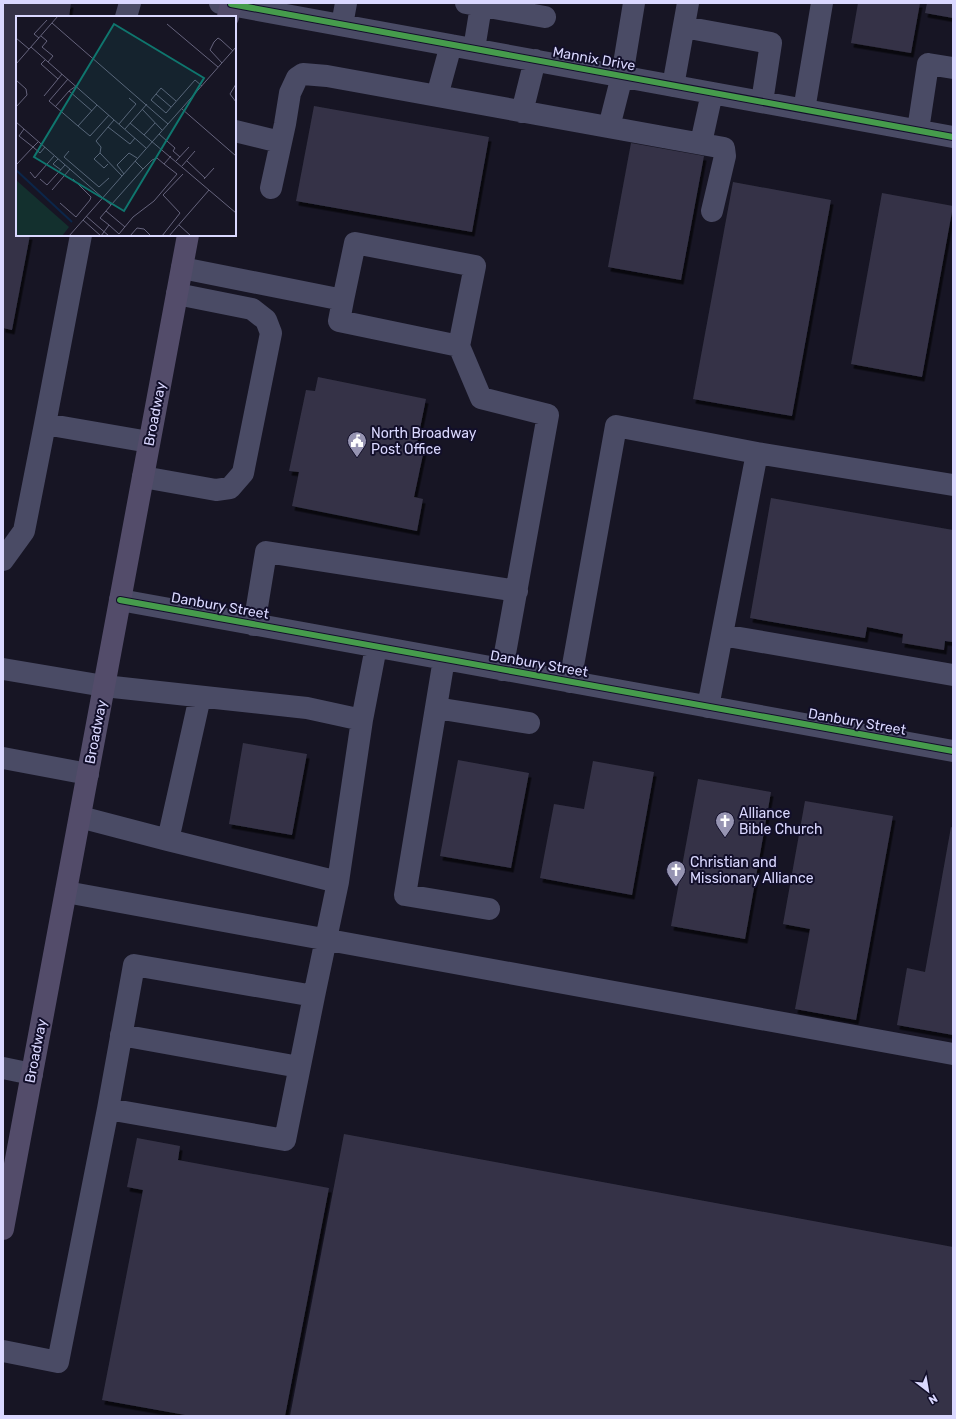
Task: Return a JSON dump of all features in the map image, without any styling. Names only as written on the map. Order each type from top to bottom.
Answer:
[{"type":"main road","name":"Broadway","points":[[3,1229],[188,236]]},
{"type":"street","points":[[126,16],[130,3]]},
{"type":"street","points":[[342,25],[346,3]]},
{"type":"street","points":[[609,127],[622,76],[634,3]]},
{"type":"street","points":[[673,86],[688,3]]},
{"type":"street","points":[[804,110],[822,3]]},
{"type":"street","points":[[474,49],[474,4],[545,17]]},
{"type":"street","name":"Mannix Drive","points":[[228,7],[451,44],[953,137]]},
{"type":"street","points":[[684,27],[771,43],[762,102]]},
{"type":"street","points":[[437,96],[451,44]]},
{"type":"street","points":[[522,112],[535,60]]},
{"type":"street","points":[[918,130],[928,64],[953,68]]},
{"type":"street","points":[[271,188],[280,142],[286,124],[290,93],[297,78],[303,74],[327,76],[724,148],[725,156],[712,211]]},
{"type":"street","points":[[701,143],[712,93]]},
{"type":"street","points":[[236,131],[280,142]]},
{"type":"street","points":[[3,560],[24,531],[81,236]]},
{"type":"street","points":[[459,346],[339,321],[355,243],[475,266],[459,346],[481,398],[548,415],[502,670]]},
{"type":"street","points":[[182,268],[343,300]]},
{"type":"street","points":[[143,477],[216,490],[230,488],[243,473],[271,333],[266,320],[252,309],[177,294]]},
{"type":"street","points":[[45,424],[149,442]]},
{"type":"street","points":[[570,682],[616,426],[757,453],[953,485]]},
{"type":"street","points":[[708,707],[757,453]]},
{"type":"street","points":[[254,625],[266,552],[516,591]]},
{"type":"street","name":"Danbury Street","points":[[120,600],[953,751]]},
{"type":"street","points":[[722,635],[953,675]]},
{"type":"street","points":[[108,1109],[285,1140],[325,939],[338,882],[362,720],[376,647]]},
{"type":"street","points":[[444,659],[405,895],[488,909]]},
{"type":"street","points":[[3,669],[104,686],[307,708],[362,720]]},
{"type":"street","points":[[168,840],[208,698]]},
{"type":"street","points":[[436,708],[529,723]]},
{"type":"street","points":[[3,758],[88,774]]},
{"type":"street","points":[[80,817],[338,882]]},
{"type":"street","points":[[66,892],[953,1054]]},
{"type":"street","points":[[3,1351],[58,1362],[108,1109],[134,965],[314,996]]},
{"type":"street","points":[[121,1035],[299,1067]]},
{"type":"street","points":[[3,1068],[32,1074]]},
{"type":"building","points":[[3,3],[71,3],[69,16],[16,16],[16,236],[30,236],[12,330],[3,328]]},
{"type":"building","points":[[858,3],[920,3],[911,53],[851,43]]},
{"type":"building","points":[[927,3],[953,3],[953,18],[925,13]]},
{"type":"building","points":[[314,106],[489,137],[472,232],[296,201]]},
{"type":"building","points":[[631,143],[704,156],[681,280],[608,267]]},
{"type":"building","points":[[733,182],[831,200],[792,416],[693,399]]},
{"type":"building","points":[[882,193],[953,206],[922,377],[851,364]]},
{"type":"building","name":"North Broadway Post Office","points":[[318,377],[426,399],[417,443],[425,445],[414,497],[423,499],[417,531],[292,506],[299,472],[289,471],[306,390],[315,391]]},
{"type":"building","points":[[771,498],[953,530],[953,642],[945,641],[944,650],[902,643],[903,634],[867,627],[865,638],[750,618]]},
{"type":"building","points":[[243,743],[307,754],[292,835],[229,824]]},
{"type":"building","points":[[458,760],[529,773],[511,868],[440,856]]},
{"type":"building","points":[[593,761],[654,772],[632,895],[540,878],[554,804],[584,809]]},
{"type":"building","points":[[698,779],[771,792],[745,939],[671,926]]},
{"type":"building","points":[[805,801],[893,816],[856,1020],[795,1009],[810,929],[783,924]]},
{"type":"building","points":[[951,827],[953,828],[953,1035],[897,1025],[907,968],[925,972]]},
{"type":"building","points":[[344,1134],[953,1247],[953,1416],[290,1416]]},
{"type":"building","points":[[137,1138],[180,1146],[178,1160],[329,1188],[285,1416],[191,1416],[102,1400],[143,1190],[127,1187]]},
{"type":"cycle path","points":[[231,4],[953,137]]},
{"type":"cycle path","points":[[120,600],[953,751]]},
{"type":"place","name":"North Broadway Post Office","points":[[357,458]]},
{"type":"place","name":"Alliance Bible Church","points":[[725,838]]},
{"type":"place","name":"Christian and Missionary Alliance","points":[[676,887]]}]
